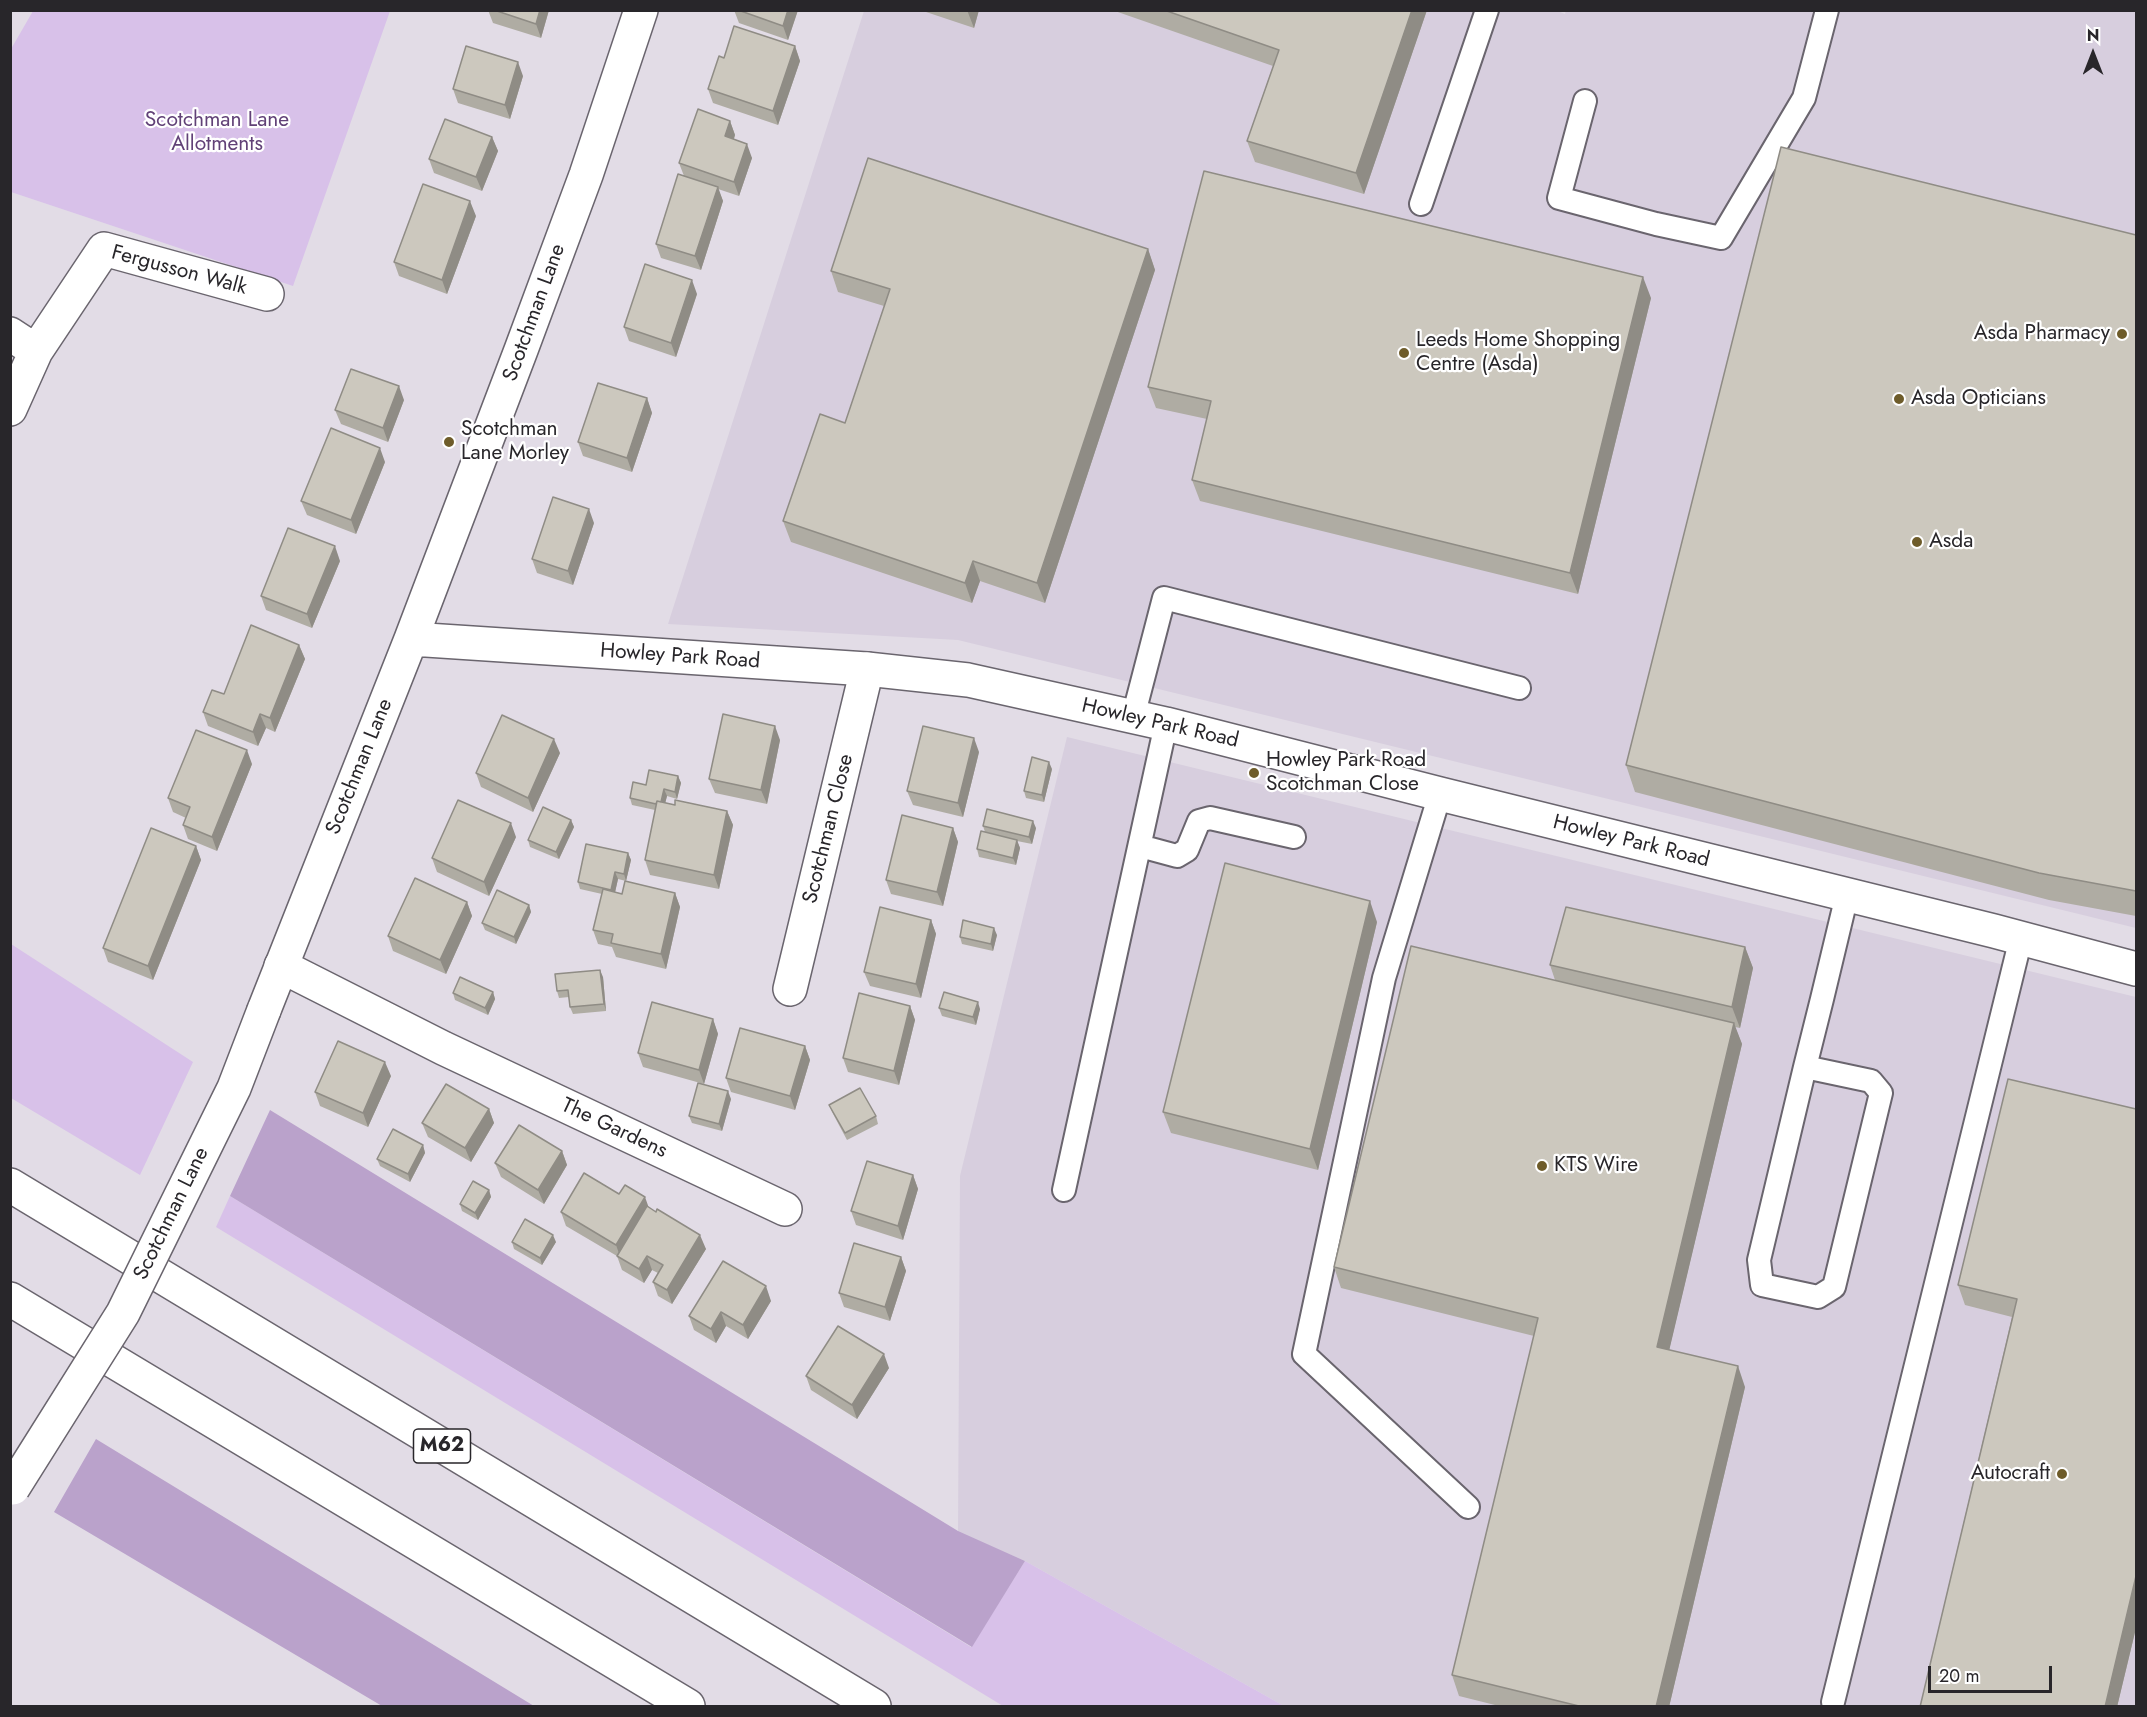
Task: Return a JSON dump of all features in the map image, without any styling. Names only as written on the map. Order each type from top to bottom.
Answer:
[{"type":"main road","name":"Scotchman Lane","points":[[12,1490],[123,1313],[234,1088],[411,639],[586,175],[641,10]]},
{"type":"main road","name":"Fergusson Walk","points":[[10,409],[23,343],[104,249],[267,294]]},
{"type":"main road","name":"Howley Park Road","points":[[411,639],[867,669],[968,680],[1166,724],[2021,938],[2136,969]]},
{"type":"main road","name":"Scotchman Close","points":[[790,989],[867,669]]},
{"type":"main road","name":"The Gardens","points":[[281,966],[439,1058],[785,1209]]},
{"type":"main road","name":"M62","points":[[10,1185],[874,1707]]},
{"type":"main road","points":[[10,1299],[688,1707]]},
{"type":"lane","points":[[1421,204],[1487,10]]},
{"type":"lane","points":[[1585,101],[1559,198],[1656,224],[1721,238],[1804,98],[1827,10]]},
{"type":"lane","points":[[1133,717],[1164,598],[1519,688]]},
{"type":"lane","points":[[1064,1190],[1166,724]]},
{"type":"lane","points":[[1440,794],[1384,978],[1304,1354],[1468,1507]]},
{"type":"lane","points":[[1140,846],[1177,856],[1187,850],[1199,821],[1210,818],[1294,837]]},
{"type":"lane","points":[[1805,1067],[1871,1081],[1881,1093],[1833,1287],[1818,1297],[1762,1285],[1759,1260],[1805,1067],[1847,895]]},
{"type":"lane","points":[[1833,1702],[2021,938]]},
{"type":"shaded area","points":[[1555,10],[1565,14],[1566,10],[2136,11],[2136,928],[958,640],[668,624],[864,11]]},
{"type":"shaded area","points":[[1067,737],[2136,997],[2136,1706],[1284,1706],[1025,1561],[958,1532],[960,1176]]},
{"type":"shaded area","points":[[270,1110],[958,1531],[1025,1561],[972,1647],[230,1196]]},
{"type":"shaded area","points":[[96,1439],[534,1706],[382,1706],[54,1512]]},
{"type":"green space","name":"Scotchman Lane Allotments","points":[[33,11],[390,11],[293,286],[11,192],[11,49]]},
{"type":"green space","points":[[11,944],[193,1062],[140,1175],[11,1098]]},
{"type":"green space","points":[[230,1196],[971,1647],[1025,1561],[1284,1706],[1003,1706],[216,1227]]},
{"type":"building","points":[[494,10],[540,10],[536,24]]},
{"type":"building","points":[[738,10],[788,10],[783,26]]},
{"type":"building","points":[[1164,10],[1412,10],[1356,173],[1247,141],[1279,50]]},
{"type":"building","points":[[734,26],[795,46],[773,111],[708,89],[719,56],[724,58]]},
{"type":"building","points":[[466,46],[518,62],[505,105],[453,89]]},
{"type":"building","points":[[698,109],[730,121],[725,136],[747,144],[734,182],[679,163]]},
{"type":"building","points":[[445,119],[492,137],[476,177],[429,159]]},
{"type":"building","name":"Asda","points":[[1781,147],[2136,235],[2136,891],[2039,873],[1626,765]]},
{"type":"building","points":[[868,158],[1148,249],[1037,583],[973,561],[965,583],[783,521],[820,414],[845,423],[890,289],[831,271]]},
{"type":"building","name":"Leeds Home Shopping Centre (Asda)","points":[[1204,171],[1643,277],[1570,573],[1192,480],[1211,401],[1148,387]]},
{"type":"building","points":[[678,174],[718,187],[695,256],[656,244]]},
{"type":"building","points":[[423,184],[470,201],[442,280],[394,262]]},
{"type":"building","points":[[645,264],[692,280],[671,343],[624,327]]},
{"type":"building","points":[[351,369],[399,386],[383,428],[335,410]]},
{"type":"building","points":[[598,383],[647,398],[627,458],[578,442]]},
{"type":"building","points":[[331,428],[380,448],[351,520],[301,501]]},
{"type":"building","points":[[553,497],[589,509],[568,571],[532,559]]},
{"type":"building","points":[[288,528],[335,546],[307,614],[261,596]]},
{"type":"building","points":[[251,625],[299,645],[270,718],[260,714],[253,732],[203,712],[212,690],[224,694]]},
{"type":"building","points":[[723,714],[775,726],[761,790],[709,779]]},
{"type":"building","points":[[502,715],[554,739],[528,798],[476,773]]},
{"type":"building","points":[[923,726],[974,738],[958,803],[907,791]]},
{"type":"building","points":[[196,730],[247,750],[212,837],[183,825],[190,807],[168,798]]},
{"type":"building","points":[[1032,757],[1049,762],[1042,795],[1024,791]]},
{"type":"building","points":[[649,770],[678,776],[675,792],[664,789],[661,802],[657,801],[656,804],[630,798],[633,782],[646,785]]},
{"type":"building","points":[[458,800],[511,823],[484,882],[432,858]]},
{"type":"building","points":[[675,800],[727,811],[714,875],[645,860],[657,801],[675,805]]},
{"type":"building","points":[[543,807],[571,820],[556,852],[528,840]]},
{"type":"building","points":[[987,809],[1033,821],[1029,837],[983,826]]},
{"type":"building","points":[[902,815],[953,828],[937,892],[886,880]]},
{"type":"building","points":[[151,828],[196,846],[148,966],[103,948]]},
{"type":"building","points":[[981,831],[1017,840],[1013,858],[977,849]]},
{"type":"building","points":[[586,844],[628,853],[624,874],[615,872],[611,890],[578,882]]},
{"type":"building","points":[[1225,863],[1370,901],[1310,1149],[1163,1112]]},
{"type":"building","points":[[415,878],[467,902],[440,960],[388,936]]},
{"type":"building","points":[[625,881],[675,893],[661,954],[611,943],[613,934],[593,930],[603,889],[622,894]]},
{"type":"building","points":[[497,890],[529,905],[514,937],[482,923]]},
{"type":"building","points":[[880,907],[931,920],[916,984],[864,972]]},
{"type":"building","points":[[1566,907],[1745,947],[1732,1007],[1550,965]]},
{"type":"building","points":[[963,920],[994,928],[991,944],[960,937]]},
{"type":"building","points":[[1411,946],[1734,1023],[1657,1347],[1738,1366],[1656,1707],[1583,1707],[1452,1675],[1538,1318],[1334,1267]]},
{"type":"building","points":[[600,970],[604,1004],[570,1007],[568,990],[557,991],[555,974]]},
{"type":"building","points":[[460,977],[493,992],[485,1008],[453,993]]},
{"type":"building","points":[[944,992],[978,1002],[973,1017],[939,1008]]},
{"type":"building","points":[[859,993],[910,1006],[894,1071],[843,1058]]},
{"type":"building","points":[[652,1002],[713,1019],[699,1070],[638,1053]]},
{"type":"building","points":[[740,1028],[805,1046],[790,1096],[726,1078]]},
{"type":"building","points":[[338,1041],[385,1062],[363,1113],[315,1092]]},
{"type":"building","name":"Autocraft","points":[[2008,1079],[2136,1109],[2136,1576],[2105,1707],[1920,1707],[2017,1299],[1958,1285]]},
{"type":"building","points":[[698,1083],[728,1091],[719,1124],[689,1116]]},
{"type":"building","points":[[446,1084],[489,1109],[465,1148],[422,1123]]},
{"type":"building","points":[[860,1088],[876,1116],[845,1133],[829,1105]]},
{"type":"building","points":[[519,1125],[562,1151],[538,1190],[495,1163]]},
{"type":"building","points":[[393,1129],[423,1145],[408,1174],[377,1159]]},
{"type":"building","points":[[867,1161],[913,1175],[898,1226],[851,1211]]},
{"type":"building","points":[[584,1173],[619,1194],[625,1185],[645,1197],[616,1245],[561,1212]]},
{"type":"building","points":[[473,1181],[489,1190],[475,1213],[460,1204]]},
{"type":"building","points":[[647,1206],[656,1212],[657,1209],[700,1235],[667,1290],[653,1282],[663,1265],[647,1256],[639,1269],[617,1256]]},
{"type":"building","points":[[525,1219],[553,1235],[540,1258],[512,1242]]},
{"type":"building","points":[[854,1243],[901,1257],[885,1307],[839,1293]]},
{"type":"building","points":[[723,1261],[766,1286],[743,1325],[721,1312],[711,1329],[689,1316]]},
{"type":"building","points":[[838,1326],[884,1354],[852,1405],[806,1376]]},
{"type":"place","name":"Asda Pharmacy","points":[[2122,334]]},
{"type":"place","name":"Leeds Home Shopping Centre (Asda)","points":[[1404,353]]},
{"type":"place","name":"Asda Opticians","points":[[1899,399]]},
{"type":"place","name":"Scotchman Lane Morley","points":[[449,442]]},
{"type":"place","name":"Asda","points":[[1917,542]]},
{"type":"place","name":"Howley Park Road Scotchman Close","points":[[1254,773]]},
{"type":"place","name":"KTS Wire","points":[[1542,1166]]},
{"type":"place","name":"Autocraft","points":[[2062,1474]]}]
